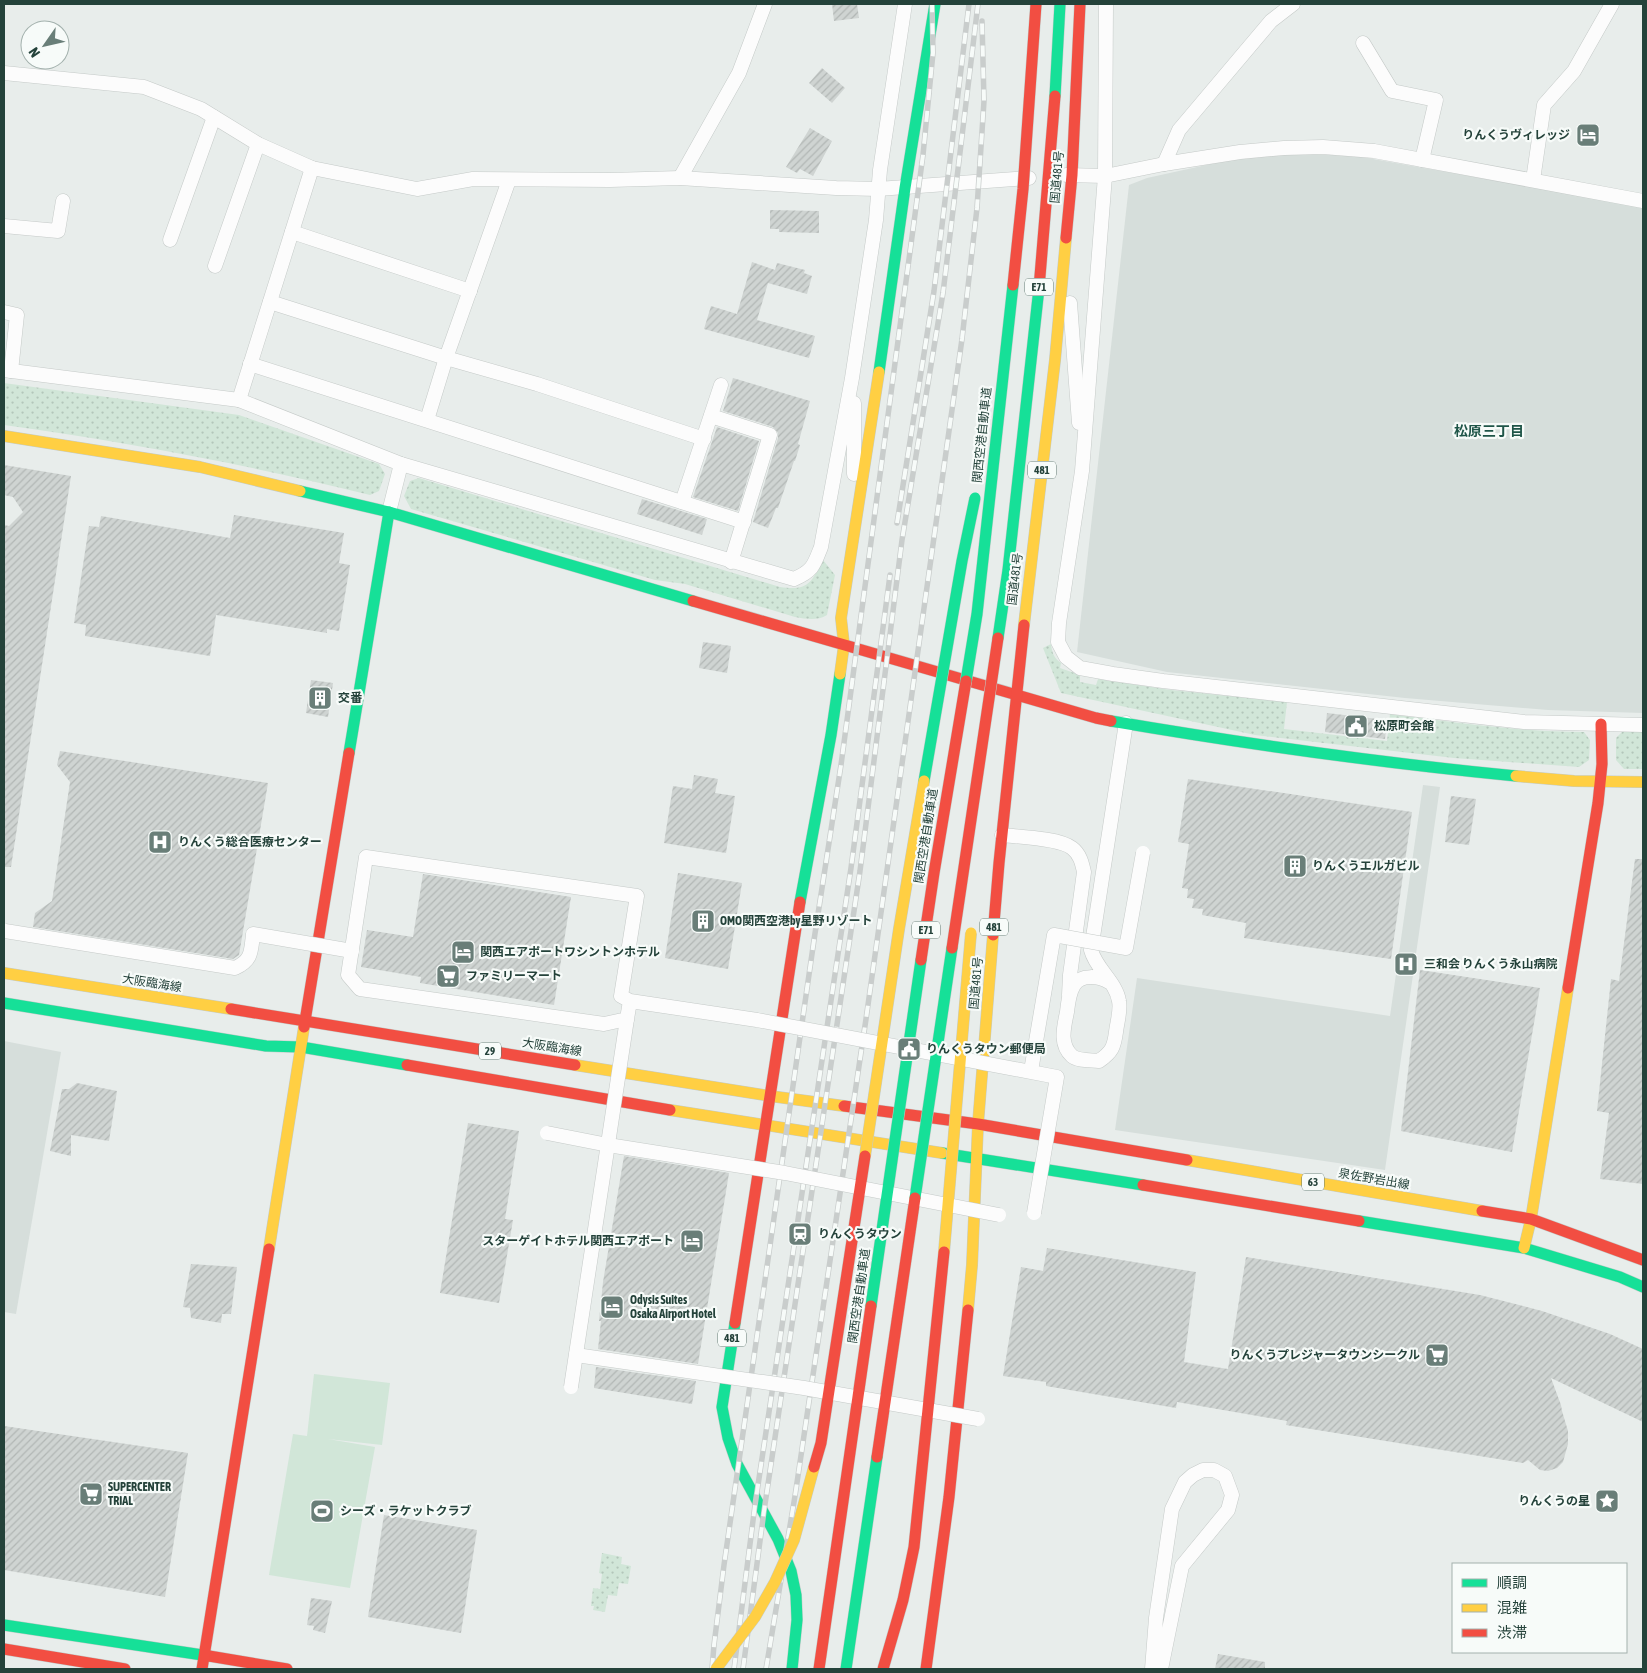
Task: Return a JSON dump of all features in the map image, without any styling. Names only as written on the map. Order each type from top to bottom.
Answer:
[{"type":"main road","name":"481","points":[[792,1669],[796,1641],[797,1599],[791,1570],[778,1540],[730,1447],[722,1407],[800,901],[831,735],[844,645],[841,618],[881,362],[904,188],[935,4]]},
{"type":"main road","name":"関西空港自動車道","points":[[819,1669],[934,873],[977,614],[1023,189],[1036,4]]},
{"type":"main road","name":"E71","points":[[846,1669],[1008,570],[1027,406],[1048,188],[1060,4]]},
{"type":"main road","name":"国道481号","points":[[977,1158],[978,1124],[1002,835],[1016,696],[1055,360],[1066,243],[1072,175],[1080,4]]},
{"type":"main road","points":[[716,1669],[755,1617],[775,1582],[794,1540],[820,1443],[896,948],[960,571],[972,508],[996,432]]},
{"type":"main road","points":[[4,436],[200,467],[389,512],[1096,718],[1231,741],[1425,767],[1600,782],[1643,782]]},
{"type":"main road","points":[[202,1669],[301,1047],[389,512]]},
{"type":"main road","points":[[997,722],[1003,676],[1008,570]]},
{"type":"main road","points":[[1524,1248],[1531,1219],[1596,813],[1602,764],[1601,724]]},
{"type":"main road","points":[[883,1669],[911,1569],[916,1529],[948,1218],[973,918]]},
{"type":"main road","name":"大阪臨海線","points":[[4,973],[770,1096],[978,1124]]},
{"type":"main road","name":"29","points":[[4,1003],[266,1046],[301,1047],[766,1126],[977,1158]]},
{"type":"main road","name":"泉佐野岩出線","points":[[978,1124],[1531,1219],[1643,1260]]},
{"type":"main road","name":"481","points":[[926,1669],[949,1497],[972,1265],[977,1158]]},
{"type":"main road","points":[[977,1158],[1524,1248],[1620,1277],[1643,1287]]},
{"type":"main road","points":[[4,1625],[287,1669]]},
{"type":"main road","points":[[4,1649],[125,1669]]},
{"type":"street","points":[[680,178],[739,73],[765,4]]},
{"type":"street","points":[[4,312],[17,315],[7,370],[239,400],[401,464],[794,579],[809,573],[815,564],[821,547],[852,378],[876,220],[888,112],[905,4]]},
{"type":"street","points":[[1079,32],[1085,4]]},
{"type":"street","points":[[1106,4],[1105,176],[1082,471],[1059,623],[1058,642],[1066,657],[1080,668],[1163,681],[1514,721],[1560,724],[1643,725]]},
{"type":"street","points":[[1164,164],[1178,130],[1272,21],[1293,4]]},
{"type":"street","points":[[1533,180],[1544,105],[1574,71],[1612,4]]},
{"type":"street","points":[[1363,43],[1392,91],[1436,100],[1422,160]]},
{"type":"street","points":[[4,73],[144,87],[201,109],[258,144],[312,168],[416,189],[474,179],[610,180],[680,178],[836,188],[904,188],[1072,175],[1105,176],[1240,152],[1323,147],[1374,151],[1643,202]]},
{"type":"street","points":[[170,240],[214,117]]},
{"type":"street","points":[[215,266],[258,144]]},
{"type":"street","points":[[239,400],[312,168]]},
{"type":"street","points":[[427,420],[446,358],[509,180]]},
{"type":"street","points":[[4,226],[58,230],[62,201]]},
{"type":"street","points":[[292,232],[470,291]]},
{"type":"street","points":[[1066,243],[1082,471]]},
{"type":"street","points":[[270,302],[446,358],[537,384],[704,440]]},
{"type":"street","points":[[250,364],[744,522]]},
{"type":"street","points":[[852,378],[854,395],[856,520]]},
{"type":"street","points":[[682,502],[704,440],[720,385]]},
{"type":"street","points":[[711,416],[770,435],[731,562]]},
{"type":"street","points":[[389,512],[401,464]]},
{"type":"street","points":[[1002,835],[1061,842],[1072,848],[1080,858],[1084,872],[1063,1037],[1066,1049],[1074,1058],[1099,1061],[1108,1054],[1114,1045],[1120,1002],[1093,959],[1091,950],[1126,723]]},
{"type":"street","points":[[1031,1071],[1054,935],[1126,948],[1143,853]]},
{"type":"street","points":[[627,1019],[604,1024],[360,989],[348,975],[366,858],[637,896],[622,996],[630,1001],[757,1020],[1057,1077],[1034,1213]]},
{"type":"street","points":[[5,931],[235,968],[245,963],[250,956],[253,934],[352,951]]},
{"type":"street","points":[[1069,998],[1074,984],[1083,979],[1094,976],[1109,982]]},
{"type":"street","points":[[571,1387],[630,1001]]},
{"type":"street","points":[[547,1134],[785,1173],[999,1215]]},
{"type":"street","points":[[576,1355],[804,1388],[978,1419]]},
{"type":"street","points":[[1152,1669],[1156,1618],[1172,1509],[1185,1482],[1203,1470],[1214,1470],[1224,1476],[1232,1495],[1228,1510],[1182,1566],[1161,1669]]},
{"type":"shaded area","points":[[1293,154],[1362,157],[1643,207],[1643,713],[1548,710],[1405,698],[1167,672],[1077,652],[1129,185],[1147,178],[1229,160]]},
{"type":"shaded area","name":"三和会 りんくう永山病院","points":[[1423,785],[1440,787],[1385,1170],[1115,1130],[1137,978],[1390,1016]]},
{"type":"shaded area","points":[[4,1041],[61,1052],[16,1314],[4,1312]]},
{"type":"green space","points":[[4,383],[239,415],[379,464],[385,474],[379,491],[370,495],[188,455],[4,425]]},
{"type":"green space","points":[[419,478],[780,587],[796,588],[807,584],[815,575],[823,560],[835,575],[827,615],[816,619],[795,617],[685,584],[655,580],[411,509],[404,496],[410,481]]},
{"type":"green space","points":[[1051,644],[1054,655],[1061,663],[1060,668],[1080,675],[1080,682],[1096,685],[1098,679],[1171,690],[1287,702],[1284,729],[1387,741],[1390,714],[1511,728],[1584,732],[1590,740],[1589,760],[1579,767],[1454,758],[1255,735],[1061,693],[1043,648]]},
{"type":"green space","points":[[1623,731],[1643,732],[1643,769],[1624,769],[1616,760],[1616,738]]},
{"type":"green space","name":"シーズ・ラケットクラブ","points":[[314,1374],[390,1383],[382,1445],[328,1439],[375,1447],[350,1588],[269,1575],[293,1434],[307,1436]]},
{"type":"green space","points":[[602,1553],[622,1557],[621,1564],[631,1566],[628,1584],[619,1583],[617,1596],[608,1595],[605,1612],[593,1610],[594,1606],[591,1606],[593,1588],[600,1589],[602,1574],[599,1573]]},
{"type":"building","points":[[832,4],[857,4],[859,18],[834,21]]},
{"type":"building","points":[[822,68],[845,88],[832,103],[809,83]]},
{"type":"building","points":[[810,128],[832,141],[813,176],[800,169],[797,173],[786,167]]},
{"type":"building","points":[[770,210],[819,211],[819,233],[779,232],[779,229],[770,229]]},
{"type":"building","points":[[752,262],[775,270],[777,263],[805,270],[804,273],[812,276],[807,294],[768,283],[757,320],[815,336],[809,358],[704,329],[711,306],[737,314]]},
{"type":"building","points":[[733,378],[810,401],[795,461],[778,508],[776,508],[768,528],[753,522],[778,433],[773,427],[723,411]]},
{"type":"building","points":[[717,427],[759,441],[738,511],[693,497]]},
{"type":"building","points":[[4,465],[71,476],[11,867],[4,867],[4,525],[9,526],[23,512],[13,497],[4,495]]},
{"type":"building","points":[[642,499],[707,519],[702,535],[637,514]]},
{"type":"building","points":[[234,515],[344,533],[339,563],[350,565],[339,631],[327,629],[327,633],[216,615],[210,656],[85,636],[86,625],[74,623],[89,526],[99,527],[101,516],[230,538]]},
{"type":"building","points":[[703,642],[731,646],[727,673],[699,668]]},
{"type":"building","name":"交番","points":[[311,680],[333,683],[328,717],[306,713]]},
{"type":"building","name":"松原町会館","points":[[1327,713],[1387,720],[1385,739],[1325,732]]},
{"type":"building","name":"りんくう総合医療センター","points":[[60,751],[268,783],[239,955],[233,959],[33,927],[35,913],[52,901],[70,782],[57,765]]},
{"type":"building","points":[[694,775],[718,779],[715,793],[735,796],[726,853],[664,843],[673,786],[692,789]]},
{"type":"building","name":"りんくうエルガビル","points":[[1188,779],[1412,812],[1391,959],[1244,938],[1246,923],[1202,915],[1203,909],[1192,908],[1194,899],[1187,898],[1188,889],[1182,888],[1189,844],[1178,842]]},
{"type":"building","points":[[1451,796],[1476,799],[1469,845],[1445,842]]},
{"type":"building","points":[[1635,859],[1643,859],[1643,1184],[1600,1179],[1609,1113],[1597,1111],[1611,979],[1619,981]]},
{"type":"building","name":"OMO関西空港by星野リゾート","points":[[678,873],[742,883],[728,969],[665,958]]},
{"type":"building","name":"関西エアポートワシントンホテル","points":[[423,874],[571,897],[554,1005],[420,983],[421,977],[361,967],[367,930],[413,937]]},
{"type":"building","points":[[1420,970],[1540,988],[1512,1152],[1401,1131]]},
{"type":"building","points":[[77,1083],[117,1091],[109,1141],[71,1135],[71,1156],[50,1151],[62,1089],[69,1089]]},
{"type":"building","points":[[468,1123],[519,1131],[505,1219],[513,1220],[499,1303],[440,1293]]},
{"type":"building","points":[[624,1156],[729,1173],[698,1364],[598,1349],[603,1282]]},
{"type":"building","name":"りんくうプレジャータウンシークル","points":[[1047,1248],[1196,1272],[1184,1362],[1228,1369],[1246,1257],[1480,1295],[1542,1311],[1610,1334],[1643,1349],[1643,1422],[1551,1378],[1568,1431],[1568,1444],[1563,1462],[1557,1468],[1548,1471],[1540,1470],[1528,1460],[1523,1463],[1286,1425],[1287,1421],[1177,1402],[1176,1408],[1046,1386],[1046,1382],[1003,1376],[1021,1267],[1043,1271]]},
{"type":"building","points":[[191,1264],[237,1267],[231,1314],[222,1314],[221,1323],[191,1318],[190,1308],[183,1307]]},
{"type":"building","points":[[596,1367],[696,1381],[692,1404],[594,1388]]},
{"type":"building","points":[[4,1426],[188,1453],[165,1597],[4,1570]]},
{"type":"building","points":[[384,1515],[477,1530],[461,1633],[368,1617]]},
{"type":"building","points":[[311,1598],[332,1601],[325,1633],[313,1630],[314,1626],[307,1625]]},
{"type":"building","points":[[1218,1654],[1265,1662],[1265,1669],[1215,1669]]},
{"type":"railway","points":[[712,1669],[724,1565],[841,765],[923,155],[933,53],[932,4]]},
{"type":"railway","points":[[897,523],[934,291],[969,4]]},
{"type":"railway","points":[[743,1669],[764,1511],[860,871],[902,540],[943,293],[978,4]]},
{"type":"railway","points":[[766,1669],[795,1496],[866,1019],[962,339],[977,208],[984,101],[982,21]]},
{"type":"railway","points":[[734,1669],[755,1505],[851,868],[890,575]]},
{"type":"traffic: fast","points":[[879,372],[905,188],[935,4]]},
{"type":"traffic: fast","points":[[1055,96],[1060,4]]},
{"type":"traffic: fast","points":[[966,681],[977,614],[1013,285]]},
{"type":"traffic: fast","points":[[998,638],[1008,570],[1039,288]]},
{"type":"traffic: fast","points":[[300,491],[389,512],[693,601]]},
{"type":"traffic: fast","points":[[924,781],[962,561],[975,498]]},
{"type":"traffic: fast","points":[[349,753],[389,512]]},
{"type":"traffic: fast","points":[[800,902],[831,735],[840,674]]},
{"type":"traffic: fast","points":[[1111,721],[1314,752],[1516,776]]},
{"type":"traffic: fast","points":[[915,1198],[952,948]]},
{"type":"traffic: fast","points":[[871,1306],[921,960]]},
{"type":"traffic: fast","points":[[4,1003],[266,1046],[301,1047],[407,1065]]},
{"type":"traffic: fast","points":[[942,1153],[1143,1185]]},
{"type":"traffic: fast","points":[[1359,1221],[1524,1248],[1620,1277],[1643,1287]]},
{"type":"traffic: fast","points":[[735,1323],[722,1407],[728,1438],[737,1464],[778,1539],[791,1571],[796,1595],[797,1620],[792,1669]]},
{"type":"traffic: fast","points":[[846,1669],[877,1457]]},
{"type":"traffic: fast","points":[[4,1625],[209,1656]]},
{"type":"traffic: slow","points":[[1024,625],[1055,360],[1066,238]]},
{"type":"traffic: slow","points":[[840,674],[844,645],[841,618],[879,372]]},
{"type":"traffic: slow","points":[[4,436],[200,467],[300,491]]},
{"type":"traffic: slow","points":[[1516,776],[1574,781],[1643,782]]},
{"type":"traffic: slow","points":[[865,1156],[899,929],[924,781]]},
{"type":"traffic: slow","points":[[944,1252],[971,933]]},
{"type":"traffic: slow","points":[[968,1310],[972,1265],[978,1124],[993,935]]},
{"type":"traffic: slow","points":[[4,973],[231,1009]]},
{"type":"traffic: slow","points":[[1524,1248],[1531,1219],[1568,988]]},
{"type":"traffic: slow","points":[[269,1249],[304,1027]]},
{"type":"traffic: slow","points":[[575,1065],[844,1106]]},
{"type":"traffic: slow","points":[[670,1110],[942,1153]]},
{"type":"traffic: slow","points":[[1187,1160],[1482,1211]]},
{"type":"traffic: slow","points":[[716,1669],[755,1617],[775,1582],[794,1540],[814,1467]]},
{"type":"traffic: jam","points":[[1013,285],[1023,189],[1036,4]]},
{"type":"traffic: jam","points":[[1066,238],[1072,175],[1080,4]]},
{"type":"traffic: jam","points":[[1039,288],[1055,96]]},
{"type":"traffic: jam","points":[[693,601],[1111,721]]},
{"type":"traffic: jam","points":[[993,935],[1024,625]]},
{"type":"traffic: jam","points":[[952,948],[998,638]]},
{"type":"traffic: jam","points":[[921,960],[966,681]]},
{"type":"traffic: jam","points":[[1568,988],[1598,803],[1602,764],[1601,724]]},
{"type":"traffic: jam","points":[[304,1027],[349,753]]},
{"type":"traffic: jam","points":[[735,1323],[800,902]]},
{"type":"traffic: jam","points":[[231,1009],[575,1065]]},
{"type":"traffic: jam","points":[[407,1065],[670,1110]]},
{"type":"traffic: jam","points":[[844,1106],[978,1124],[1187,1160]]},
{"type":"traffic: jam","points":[[814,1467],[821,1443],[865,1156]]},
{"type":"traffic: jam","points":[[1143,1185],[1359,1221]]},
{"type":"traffic: jam","points":[[877,1457],[915,1198]]},
{"type":"traffic: jam","points":[[1482,1211],[1531,1219],[1643,1260]]},
{"type":"traffic: jam","points":[[202,1669],[269,1249]]},
{"type":"traffic: jam","points":[[883,1669],[903,1600],[914,1547],[944,1252]]},
{"type":"traffic: jam","points":[[819,1669],[871,1306]]},
{"type":"traffic: jam","points":[[926,1669],[949,1497],[968,1310]]},
{"type":"traffic: jam","points":[[4,1649],[125,1669]]},
{"type":"traffic: jam","points":[[209,1656],[287,1669]]},
{"type":"place","name":"りんくうヴィレッジ","points":[[1588,135]]},
{"type":"place","name":"交番","points":[[320,698]]},
{"type":"place","name":"松原町会館","points":[[1356,726]]},
{"type":"place","name":"りんくう総合医療センター","points":[[160,842]]},
{"type":"place","name":"りんくうエルガビル","points":[[1295,866]]},
{"type":"place","name":"OMO関西空港by星野リゾート","points":[[703,921]]},
{"type":"place","name":"関西エアポートワシントンホテル","points":[[463,952]]},
{"type":"place","name":"三和会 りんくう永山病院","points":[[1406,964]]},
{"type":"place","name":"ファミリーマート","points":[[448,976]]},
{"type":"place","name":"りんくうタウン郵便局","points":[[909,1049]]},
{"type":"place","name":"りんくうタウン","points":[[800,1234]]},
{"type":"place","name":"スターゲイトホテル関西エアポート","points":[[692,1241]]},
{"type":"place","name":"Odysis Suites Osaka Airport Hotel","points":[[612,1307]]},
{"type":"place","name":"りんくうプレジャータウンシークル","points":[[1437,1355]]},
{"type":"place","name":"SUPERCENTER TRIAL","points":[[91,1494]]},
{"type":"place","name":"りんくうの星","points":[[1607,1501]]},
{"type":"place","name":"シーズ・ラケットクラブ","points":[[322,1511]]},
{"type":"district","name":"松原三丁目","points":[[1489,431]]}]
